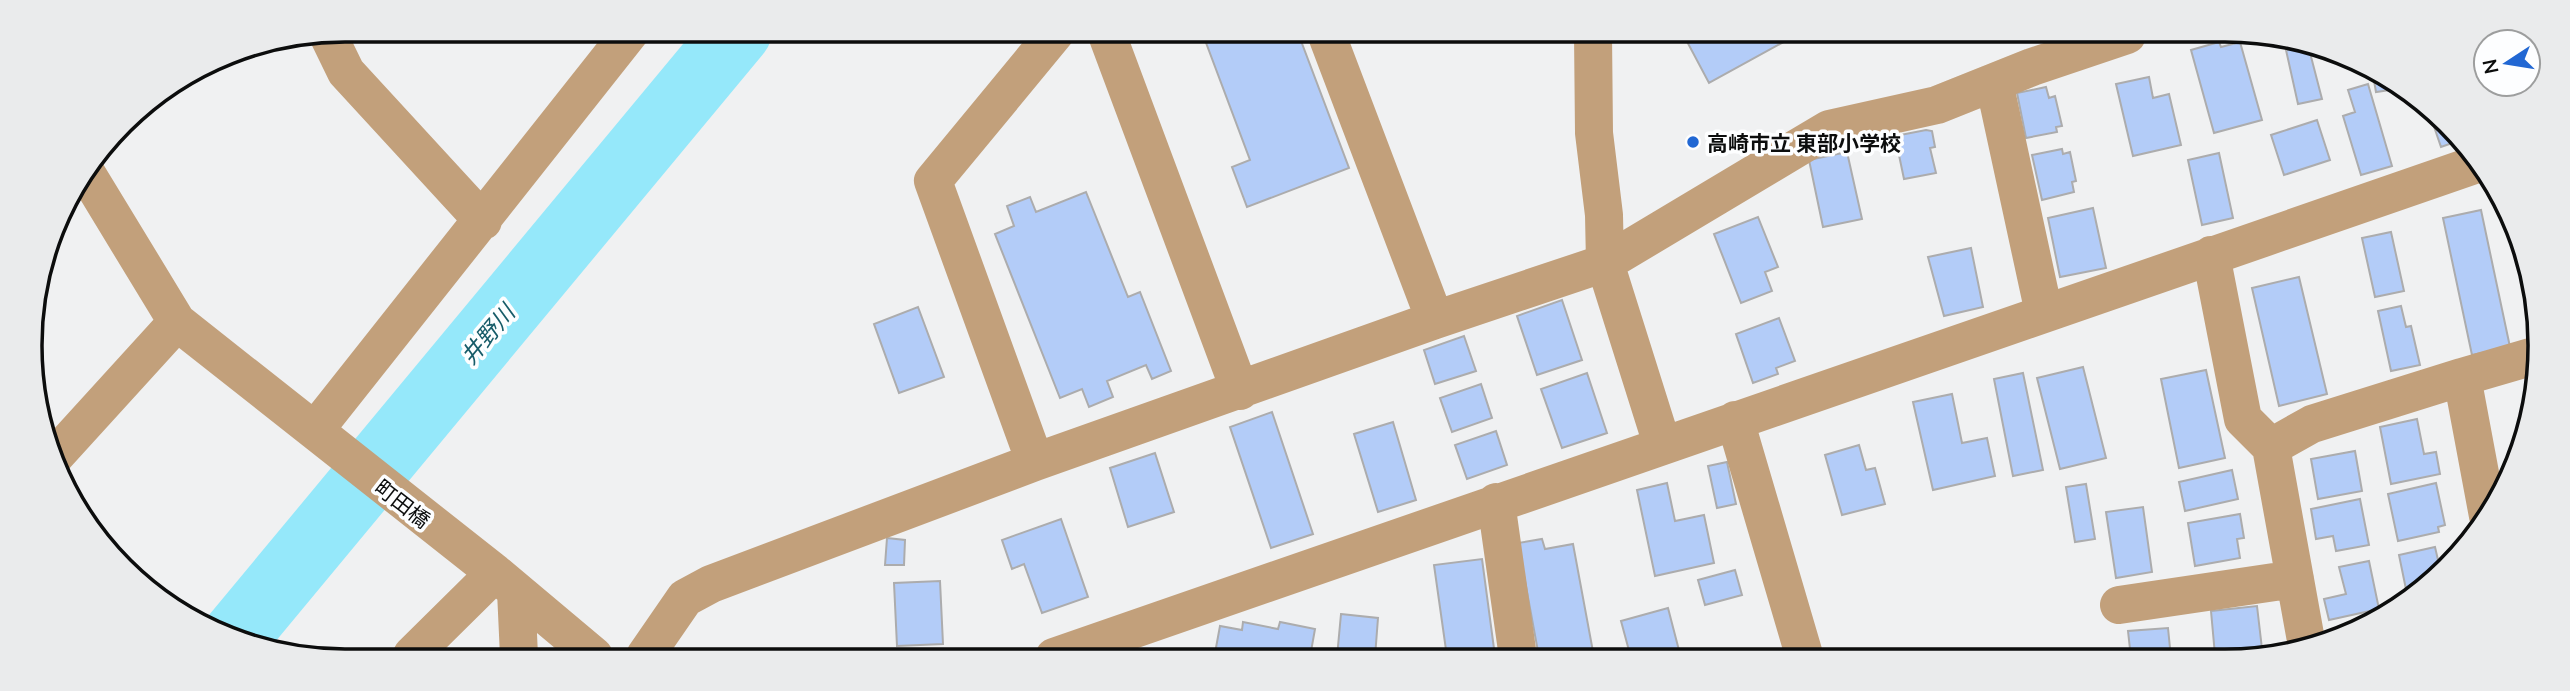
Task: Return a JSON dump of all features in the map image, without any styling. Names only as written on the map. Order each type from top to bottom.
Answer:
[{"type":"street","points":[[320,436],[622,42]]},
{"type":"street","points":[[1035,462],[933,181],[1048,42]]},
{"type":"street","points":[[1110,42],[1240,391]]},
{"type":"street","points":[[1329,42],[1434,320]]},
{"type":"street","points":[[1592,42],[1594,133],[1604,215],[1605,263],[1662,444]]},
{"type":"street","points":[[650,649],[685,598],[711,584],[1035,462],[1434,320],[1605,263],[1829,129],[1937,105],[2107,42]]},
{"type":"street","points":[[332,43],[346,72],[483,221]]},
{"type":"street","points":[[1994,82],[2044,313]]},
{"type":"street","points":[[1077,649],[1662,444],[2469,167]]},
{"type":"street","points":[[61,450],[177,322],[91,180]]},
{"type":"street","points":[[2211,255],[2243,419],[2271,447],[2306,638]]},
{"type":"street","name":"町田橋","points":[[177,322],[498,576],[586,649]]},
{"type":"street","points":[[2271,447],[2312,424],[2527,358]]},
{"type":"street","points":[[2462,377],[2485,500]]},
{"type":"street","points":[[1735,420],[1802,649]]},
{"type":"street","points":[[1496,502],[1517,649]]},
{"type":"street","points":[[420,649],[498,576],[517,649]]},
{"type":"street","points":[[2119,605],[2295,579]]},
{"type":"building","points":[[1206,42],[1301,42],[1349,168],[1247,207],[1232,167],[1250,160]]},
{"type":"building","points":[[1687,42],[1783,42],[1709,83]]},
{"type":"building","points":[[2219,42],[2221,47],[2240,43],[2262,120],[2214,133],[2191,50]]},
{"type":"building","points":[[2286,50],[2310,54],[2322,99],[2298,104]]},
{"type":"building","points":[[2149,77],[2153,98],[2169,94],[2181,145],[2133,156],[2116,84]]},
{"type":"building","points":[[2374,82],[2388,90],[2376,92]]},
{"type":"building","points":[[2368,84],[2392,166],[2361,175],[2343,116],[2355,112],[2348,90]]},
{"type":"building","points":[[2046,87],[2049,98],[2055,96],[2062,126],[2056,127],[2057,132],[2026,138],[2017,93]]},
{"type":"building","points":[[2317,120],[2330,160],[2284,175],[2271,135]]},
{"type":"building","points":[[2434,126],[2451,143],[2441,147]]},
{"type":"building","points":[[1932,131],[1935,147],[1930,148],[1936,173],[1904,179],[1895,136]]},
{"type":"building","points":[[2062,149],[2063,154],[2070,152],[2076,181],[2072,182],[2074,192],[2042,200],[2032,155]]},
{"type":"building","points":[[1847,152],[1862,219],[1823,227],[1809,160]]},
{"type":"building","points":[[2219,153],[2233,218],[2202,225],[2188,160]]},
{"type":"building","points":[[1086,192],[1128,297],[1140,292],[1171,371],[1152,379],[1146,365],[1107,381],[1113,397],[1089,407],[1082,389],[1060,398],[995,234],[1014,226],[1007,206],[1030,197],[1036,212]]},
{"type":"building","points":[[2093,208],[2106,268],[2060,277],[2048,218]]},
{"type":"building","points":[[2481,210],[2510,347],[2472,355],[2443,218]]},
{"type":"building","points":[[1758,217],[1778,267],[1765,272],[1772,291],[1741,303],[1714,234]]},
{"type":"building","points":[[2391,232],[2404,291],[2375,297],[2362,238]]},
{"type":"building","points":[[1971,248],[1983,307],[1944,316],[1928,257]]},
{"type":"building","points":[[2299,277],[2327,394],[2279,406],[2252,288]]},
{"type":"building","points":[[1562,300],[1582,360],[1537,375],[1517,316]]},
{"type":"building","points":[[2401,306],[2406,327],[2411,326],[2420,365],[2391,371],[2378,311]]},
{"type":"building","points":[[918,307],[944,377],[899,393],[874,324]]},
{"type":"building","points":[[1779,318],[1795,361],[1776,368],[1778,374],[1753,383],[1736,334]]},
{"type":"building","points":[[1464,336],[1476,371],[1435,384],[1424,350]]},
{"type":"building","points":[[2083,367],[2106,458],[2060,469],[2037,378]]},
{"type":"building","points":[[2206,370],[2225,458],[2179,468],[2161,379]]},
{"type":"building","points":[[1587,373],[1607,433],[1562,448],[1541,389]]},
{"type":"building","points":[[2023,373],[2043,470],[2013,476],[1994,379]]},
{"type":"building","points":[[1481,384],[1492,418],[1452,432],[1440,398]]},
{"type":"building","points":[[1952,394],[1962,443],[1987,438],[1995,476],[1933,490],[1913,402]]},
{"type":"building","points":[[1272,412],[1313,534],[1271,548],[1230,427]]},
{"type":"building","points":[[2417,419],[2424,454],[2436,452],[2440,474],[2391,484],[2380,427]]},
{"type":"building","points":[[1393,422],[1416,500],[1378,512],[1354,434]]},
{"type":"building","points":[[1496,431],[1507,465],[1467,479],[1455,445]]},
{"type":"building","points":[[1859,445],[1866,470],[1875,468],[1885,504],[1842,515],[1825,455]]},
{"type":"building","points":[[2355,451],[2362,491],[2318,499],[2311,459]]},
{"type":"building","points":[[1155,453],[1174,512],[1128,527],[1110,468]]},
{"type":"building","points":[[1727,462],[1736,504],[1717,508],[1708,466]]},
{"type":"building","points":[[2232,470],[2238,499],[2185,511],[2179,482]]},
{"type":"building","points":[[1667,483],[1675,521],[1704,515],[1714,563],[1655,576],[1637,490]]},
{"type":"building","points":[[2436,483],[2445,525],[2438,527],[2439,532],[2398,541],[2388,494]]},
{"type":"building","points":[[2086,484],[2095,539],[2075,542],[2066,487]]},
{"type":"building","points":[[2360,499],[2369,545],[2336,551],[2333,536],[2316,539],[2311,509]]},
{"type":"building","points":[[2143,507],[2152,572],[2116,578],[2106,512]]},
{"type":"building","points":[[2240,514],[2244,538],[2237,539],[2240,558],[2195,566],[2188,523]]},
{"type":"building","points":[[1061,519],[1088,597],[1042,613],[1024,564],[1012,569],[1002,540]]},
{"type":"building","points":[[887,538],[905,540],[904,565],[885,565]]},
{"type":"building","points":[[1542,539],[1545,549],[1573,544],[1593,649],[1538,649],[1518,543]]},
{"type":"building","points":[[2435,547],[2438,561],[2406,588],[2399,555]]},
{"type":"building","points":[[1482,559],[1494,649],[1446,649],[1434,565]]},
{"type":"building","points":[[2369,561],[2378,607],[2371,611],[2329,620],[2324,599],[2346,594],[2339,567]]},
{"type":"building","points":[[1735,570],[1742,595],[1705,605],[1698,580]]},
{"type":"building","points":[[940,581],[943,644],[897,646],[894,583]]},
{"type":"building","points":[[2257,606],[2262,646],[2214,649],[2211,611]]},
{"type":"building","points":[[1668,608],[1679,649],[1629,649],[1621,621]]},
{"type":"building","points":[[1341,614],[1378,618],[1376,649],[1338,649]]},
{"type":"building","points":[[1243,622],[1278,629],[1280,622],[1315,629],[1311,649],[1216,649],[1220,626],[1242,630]]},
{"type":"building","points":[[2168,628],[2170,649],[2130,649],[2128,631]]},
{"type":"waterway","name":"井野川","points":[[241,630],[729,42]]},
{"type":"place","name":"高崎市立 東部小学校","points":[[1693,142]]}]
